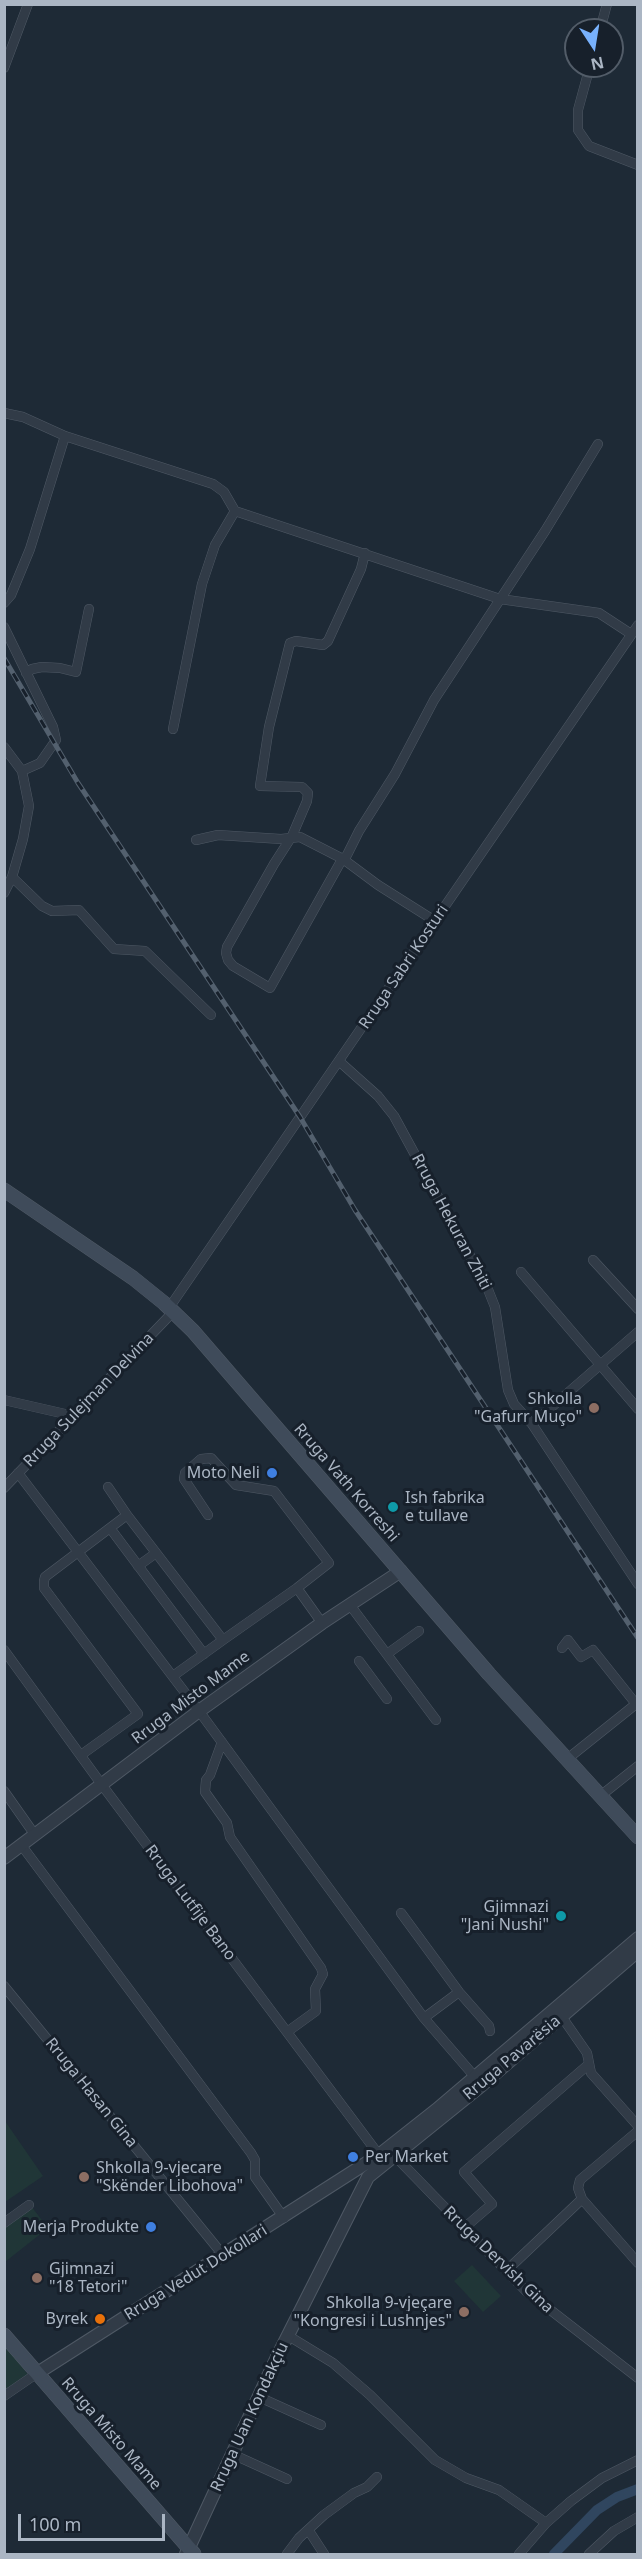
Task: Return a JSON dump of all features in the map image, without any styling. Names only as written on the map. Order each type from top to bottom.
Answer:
[{"type":"main road","name":"Rruga Vath Korreshi","points":[[4,1190],[125,1272],[193,1331],[566,1760],[635,1836]]},
{"type":"main road","name":"Rruga Misto Mame","points":[[4,2335],[190,2553]]},
{"type":"street","points":[[4,68],[28,4]]},
{"type":"street","points":[[587,78],[578,110],[578,130],[589,146],[638,165]]},
{"type":"street","points":[[4,413],[23,417],[65,436],[213,484],[224,492],[235,511],[500,599],[599,613],[631,634]]},
{"type":"street","points":[[4,603],[11,595],[30,549],[65,436]]},
{"type":"street","points":[[365,553],[328,641],[323,645],[296,641],[290,643],[269,727],[260,786],[302,787],[308,793],[302,817],[292,836],[227,946],[228,960],[233,966],[270,988],[343,859],[395,774],[434,699],[598,444]]},
{"type":"street","points":[[173,729],[202,584],[216,545],[235,511]]},
{"type":"street","points":[[26,673],[42,667],[76,672],[89,609]]},
{"type":"street","name":"Rruga Sabri Kosturi","points":[[171,1310],[638,625]]},
{"type":"street","points":[[4,627],[53,728],[56,740],[40,763],[22,771]]},
{"type":"street","points":[[4,747],[22,771],[29,806],[12,877],[4,893]]},
{"type":"street","points":[[196,840],[218,835],[281,839],[292,836],[300,837],[343,859],[378,885],[435,921]]},
{"type":"street","points":[[12,877],[42,906],[52,911],[79,910],[114,949],[145,951],[211,1015]]},
{"type":"street","name":"Rruga Hekuran Zhiti","points":[[340,1062],[378,1096],[394,1116],[487,1287],[495,1307],[508,1390],[514,1404],[532,1424],[638,1584]]},
{"type":"street","points":[[593,1260],[638,1309]]},
{"type":"street","points":[[521,1272],[638,1409]]},
{"type":"street","name":"Rruga Sulejman Delvina","points":[[4,1488],[171,1310]]},
{"type":"street","points":[[532,1424],[599,1363],[638,1332]]},
{"type":"street","points":[[4,1400],[74,1416]]},
{"type":"street","points":[[172,1676],[329,1563],[274,1491],[236,1485],[211,1458],[201,1459],[185,1473],[184,1479],[208,1515]]},
{"type":"street","points":[[18,1473],[199,1711],[424,2018],[475,2077]]},
{"type":"street","points":[[108,1487],[223,1640]]},
{"type":"street","points":[[81,1755],[138,1714],[44,1588],[45,1576],[127,1515]]},
{"type":"street","points":[[110,1528],[204,1654]]},
{"type":"street","points":[[138,1566],[156,1553]]},
{"type":"street","name":"Rruga Misto Mame","points":[[4,1858],[199,1711],[322,1623],[401,1571]]},
{"type":"street","points":[[297,1588],[322,1623]]},
{"type":"street","points":[[350,1605],[436,1720]]},
{"type":"street","points":[[387,1654],[419,1630]]},
{"type":"street","points":[[562,1648],[568,1640],[581,1657],[593,1650],[636,1704],[566,1760]]},
{"type":"street","name":"Rruga Lutfije Bano","points":[[4,1650],[287,2032],[386,2156]]},
{"type":"street","points":[[359,1661],[387,1699]]},
{"type":"street","points":[[222,1742],[204,1786],[205,1792],[227,1823],[230,1837],[323,1974],[315,1989],[316,2011],[287,2032]]},
{"type":"street","points":[[599,1797],[638,1766]]},
{"type":"street","points":[[4,1791],[36,1836]]},
{"type":"street","points":[[22,1846],[251,2153],[255,2160],[255,2177],[284,2218]]},
{"type":"street","points":[[401,1913],[459,1992],[489,2026],[490,2031]]},
{"type":"street","name":"Rruga Pavarësia","points":[[386,2156],[638,1938]]},
{"type":"street","name":"Rruga Pavarësia","points":[[386,2156],[562,2017],[638,1951]]},
{"type":"street","name":"Rruga Hasan Gina","points":[[4,1986],[222,2255]]},
{"type":"street","points":[[424,2018],[459,1992]]},
{"type":"street","points":[[562,2017],[587,2053],[591,2073],[638,2126]]},
{"type":"street","points":[[464,2228],[492,2204],[464,2172],[589,2064]]},
{"type":"street","points":[[638,2131],[580,2180],[578,2188],[582,2199],[638,2263]]},
{"type":"street","name":"Rruga Vedut Dokollari","points":[[4,2396],[222,2255],[351,2174],[386,2156]]},
{"type":"street","name":"Rruga Uan Kondakçiu","points":[[190,2553],[232,2454],[287,2335],[365,2182],[386,2156]]},
{"type":"street","name":"Rruga Dervish Gina","points":[[386,2156],[464,2228],[542,2305],[638,2378]]},
{"type":"street","points":[[351,2174],[362,2173],[365,2182]]},
{"type":"street","points":[[506,2271],[582,2199]]},
{"type":"street","points":[[4,2223],[29,2205]]},
{"type":"street","points":[[287,2335],[333,2363],[370,2395],[435,2460],[466,2478],[498,2490],[546,2523]]},
{"type":"street","points":[[259,2397],[321,2425]]},
{"type":"street","points":[[232,2454],[287,2479]]},
{"type":"street","points":[[519,2554],[546,2523],[595,2482],[638,2460]]},
{"type":"street","points":[[287,2554],[300,2538],[333,2508],[367,2487],[377,2477]]},
{"type":"street","points":[[589,2554],[614,2531],[638,2517]]},
{"type":"street","points":[[309,2531],[324,2554]]},
{"type":"green space","points":[[5,2121],[43,2176],[5,2202],[4,2201]]},
{"type":"green space","points":[[31,2206],[48,2228],[5,2262],[5,2227]]},
{"type":"green space","points":[[472,2265],[501,2296],[483,2312],[454,2281]]},
{"type":"green space","points":[[4,2342],[28,2375],[4,2393]]},
{"type":"waterway","points":[[554,2554],[597,2510],[617,2497],[638,2489]]},
{"type":"railway","points":[[4,658],[78,783],[300,1117],[355,1210],[638,1638]]},
{"type":"place","name":"Shkolla \"Gafurr Muço\"","points":[[594,1408]]},
{"type":"place","name":"Moto Neli","points":[[272,1473]]},
{"type":"place","name":"Ish fabrika e tullave","points":[[393,1507]]},
{"type":"place","name":"Gjimnazi \"Jani Nushi\"","points":[[561,1916]]},
{"type":"place","name":"Per Market","points":[[353,2157]]},
{"type":"place","name":"Shkolla 9-vjecare \"Skënder Libohova\"","points":[[84,2177]]},
{"type":"place","name":"Merja Produkte","points":[[151,2227]]},
{"type":"place","name":"Gjimnazi \"18 Tetori\"","points":[[37,2278]]},
{"type":"place","name":"Shkolla 9-vjeçare \"Kongresi i Lushnjes\"","points":[[464,2312]]},
{"type":"place","name":"Byrek","points":[[100,2319]]}]
